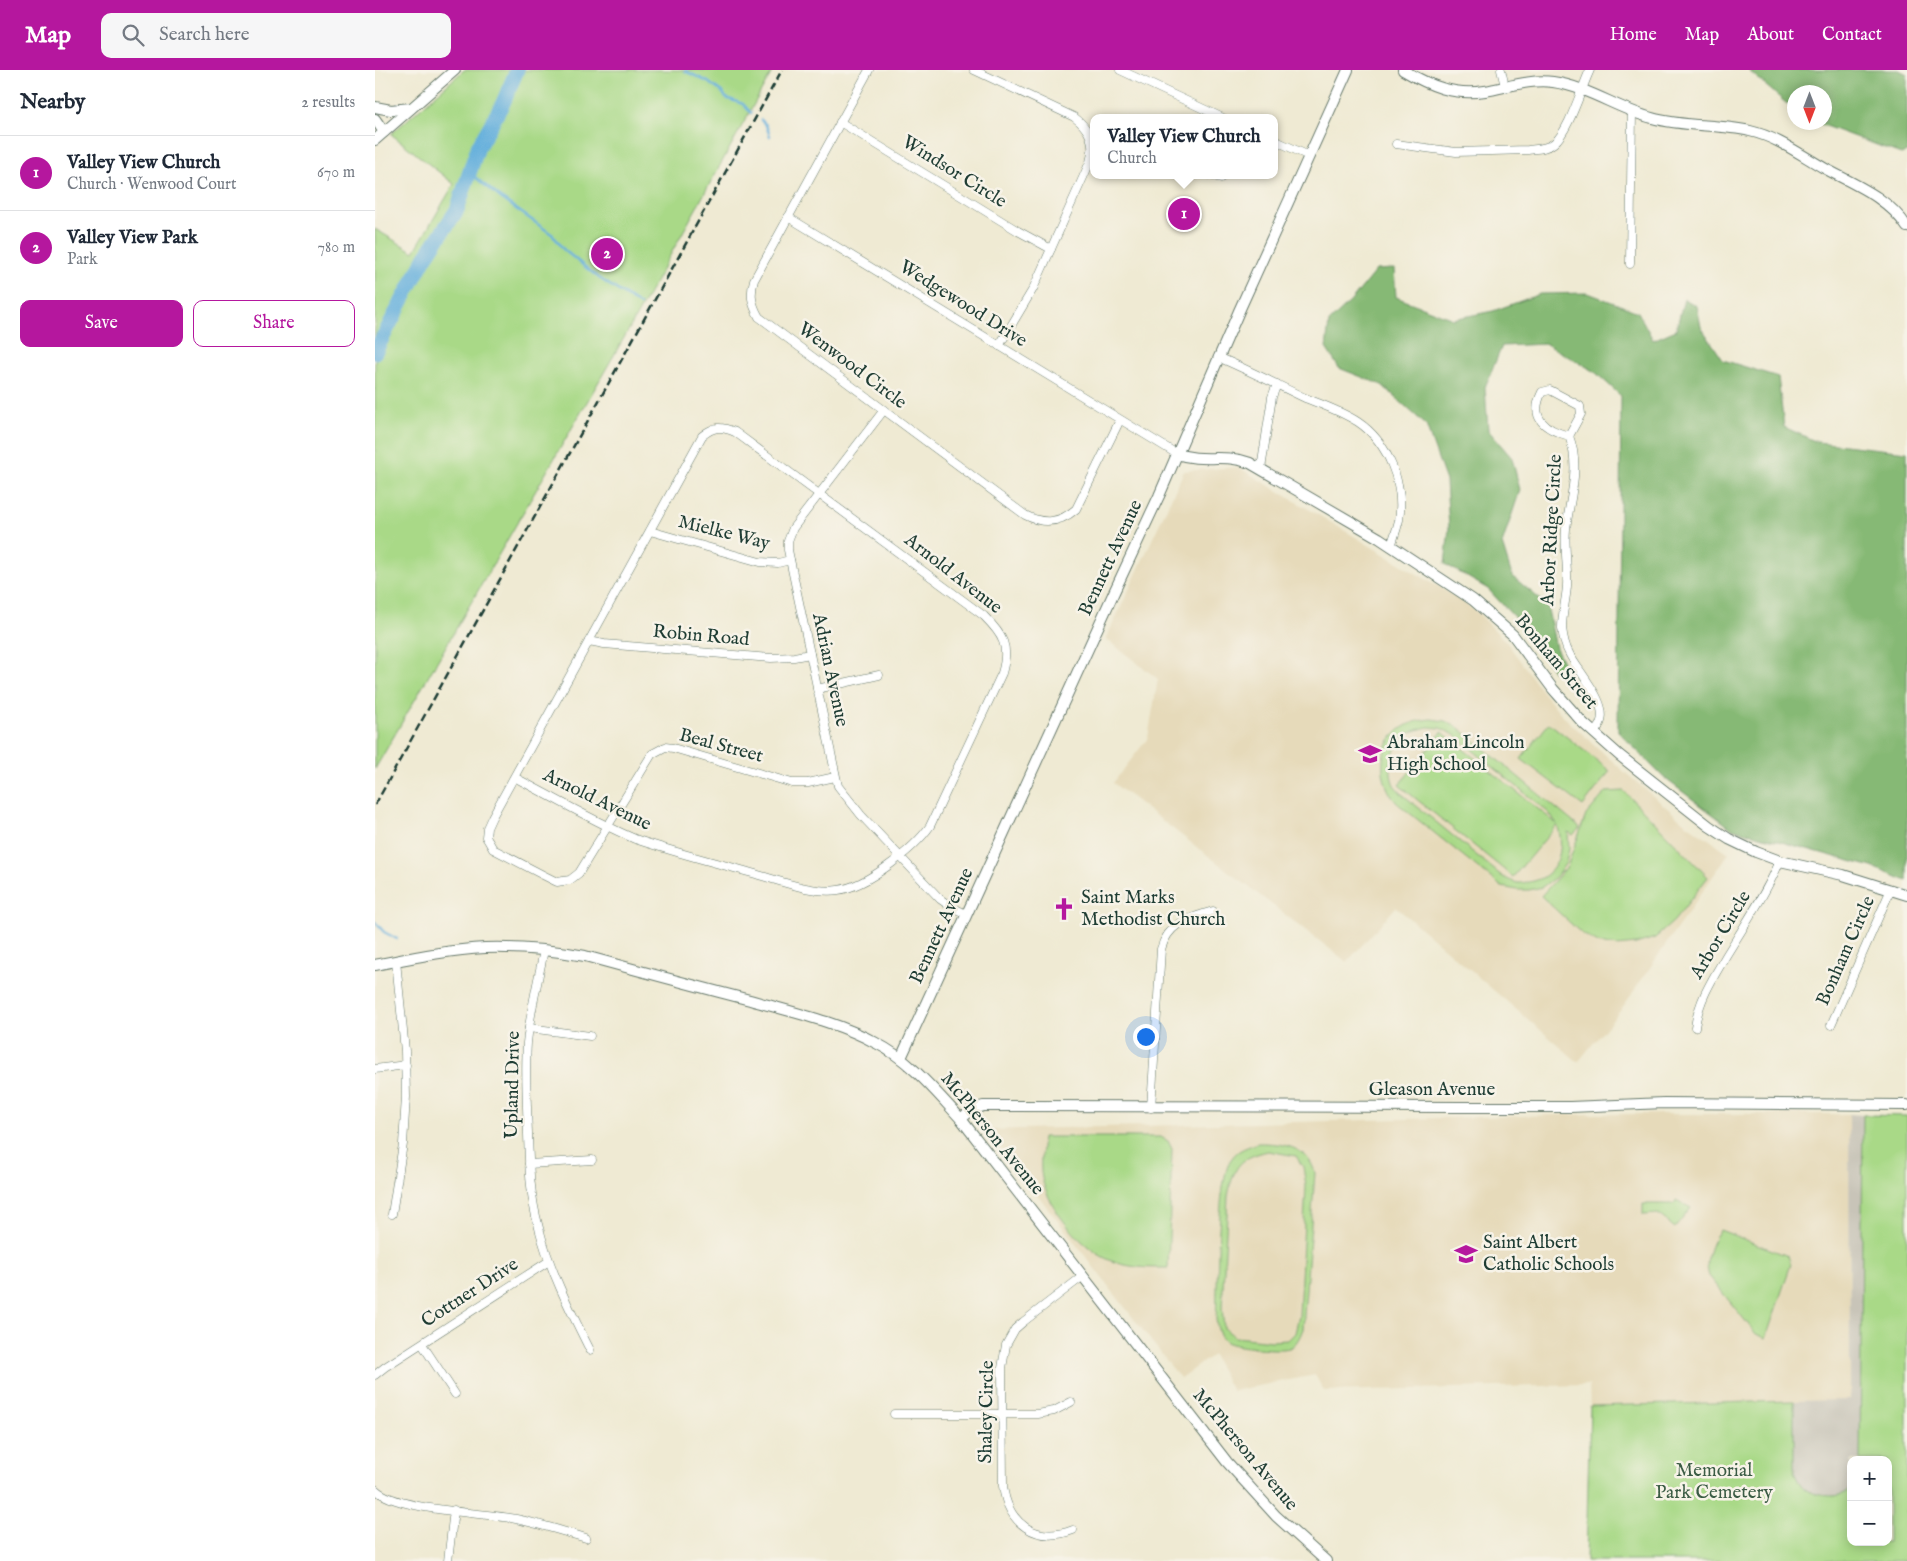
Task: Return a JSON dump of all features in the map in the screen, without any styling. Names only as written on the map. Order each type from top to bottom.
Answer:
[{"type":"street","points":[[375,140],[455,70]]},
{"type":"street","name":"Wenwood Circle","points":[[869,70],[753,280],[751,292],[753,307],[765,322],[1025,514],[1040,522],[1049,522],[1067,517],[1076,509],[1120,420]]},
{"type":"street","points":[[974,70],[1074,117],[1083,123],[1090,135]]},
{"type":"street","points":[[1120,70],[1214,114]]},
{"type":"street","name":"Bennett Avenue","points":[[901,1058],[1115,590],[1144,531],[1218,357],[1348,70]]},
{"type":"street","points":[[1403,70],[1430,85],[1449,91],[1474,92],[1543,81],[1564,84],[1581,89],[1632,112],[1665,121],[1743,130],[1773,139],[1880,199],[1907,226]]},
{"type":"street","points":[[1501,70],[1505,86]]},
{"type":"street","points":[[1396,144],[1456,152],[1540,149],[1553,144],[1563,135],[1590,70]]},
{"type":"street","points":[[375,107],[391,110],[412,108]]},
{"type":"street","points":[[1630,264],[1632,112]]},
{"type":"street","points":[[375,119],[384,132]]},
{"type":"street","name":"Windsor Circle","points":[[840,122],[1018,231],[1051,249]]},
{"type":"street","points":[[1278,142],[1309,156]]},
{"type":"street","points":[[999,346],[1033,289],[1090,162]]},
{"type":"street","name":"Wedgewood Drive","points":[[788,217],[1177,454]]},
{"type":"street","points":[[1218,357],[1358,422],[1378,442],[1389,459],[1398,486],[1399,519],[1391,546]]},
{"type":"street","points":[[1261,469],[1271,397],[1277,384]]},
{"type":"street","points":[[1550,390],[1581,406],[1581,414],[1569,436],[1544,425],[1539,418],[1537,406],[1542,392],[1550,390]]},
{"type":"street","name":"Adrian Avenue","points":[[884,410],[790,533],[788,541],[790,560],[838,786],[845,797],[940,899],[966,914]]},
{"type":"street","name":"Arnold Avenue","points":[[723,427],[735,432],[819,494],[984,616],[999,631],[1005,644],[1005,661],[1002,673],[930,826],[921,839],[900,856],[853,886],[836,891],[825,891],[651,844],[608,826],[514,777],[650,530],[703,436],[710,430],[723,427]]},
{"type":"street","name":"Arbor Ridge Circle","points":[[1569,436],[1575,456],[1575,468],[1566,531],[1567,585],[1562,629],[1570,655],[1591,687],[1602,712],[1601,723],[1593,733]]},
{"type":"street","name":"Bonham Street","points":[[1177,454],[1199,459],[1224,456],[1251,462],[1391,546],[1473,600],[1503,624],[1568,707],[1593,733],[1709,826],[1740,845],[1781,860],[1843,875],[1907,895]]},
{"type":"street","name":"Mielke Way","points":[[650,530],[760,562],[778,563],[790,560]]},
{"type":"street","name":"Robin Road","points":[[589,641],[604,644],[771,658],[809,654]]},
{"type":"street","points":[[817,689],[879,675]]},
{"type":"street","name":"Beal Street","points":[[514,777],[487,828],[486,837],[493,849],[557,882],[571,880],[579,873],[652,754],[665,747],[792,783],[808,783],[835,777]]},
{"type":"street","name":"Arbor Circle","points":[[1695,1027],[1697,1012],[1708,987],[1781,860]]},
{"type":"street","name":"Bonham Circle","points":[[1831,1025],[1891,889]]},
{"type":"street","points":[[1151,1108],[1161,949],[1171,929],[1179,924],[1213,912]]},
{"type":"street","name":"McPherson Avenue","points":[[375,965],[471,950],[522,948],[585,956],[806,1016],[862,1036],[901,1058],[925,1080],[961,1119],[1227,1462],[1276,1516],[1325,1561]]},
{"type":"street","name":"Upland Drive","points":[[544,950],[529,1028],[527,1057],[529,1164],[533,1204],[549,1260]]},
{"type":"street","points":[[392,1214],[403,1144],[406,1097],[396,961]]},
{"type":"street","points":[[529,1028],[590,1036]]},
{"type":"street","points":[[375,1069],[405,1065]]},
{"type":"street","name":"Gleason Avenue","points":[[961,1119],[975,1108],[983,1106],[1151,1108],[1569,1107],[1664,1103],[1907,1105]]},
{"type":"street","points":[[529,1164],[592,1160]]},
{"type":"street","points":[[549,1260],[561,1292],[590,1350]]},
{"type":"street","name":"Cottner Drive","points":[[375,1375],[549,1260]]},
{"type":"street","name":"Shaley Circle","points":[[1073,1530],[1056,1534],[1030,1531],[1017,1521],[1005,1498],[1003,1486],[1002,1360],[1009,1337],[1023,1322],[1083,1276]]},
{"type":"street","points":[[422,1344],[455,1394]]},
{"type":"street","points":[[894,1414],[1047,1413],[1071,1402]]},
{"type":"street","points":[[376,1493],[416,1506],[517,1519],[586,1538]]},
{"type":"street","points":[[448,1561],[454,1510]]},
{"type":"shaded area","name":"Abraham Lincoln High School","points":[[1238,467],[1444,590],[1479,614],[1508,644],[1544,694],[1564,717],[1622,770],[1685,823],[1729,853],[1620,1011],[1578,1062],[1396,907],[1347,962],[1113,783],[1148,738],[1158,679],[1106,639],[1184,471]]},
{"type":"shaded area","name":"Saint Albert Catholic Schools","points":[[1595,1114],[1849,1114],[1850,1401],[1590,1406],[1589,1385],[1324,1391],[1315,1375],[1232,1391],[1213,1355],[1180,1378],[987,1130]]},
{"type":"shaded area","points":[[1849,1114],[1863,1115],[1860,1456],[1847,1456],[1847,1491],[1845,1493],[1836,1496],[1818,1494],[1804,1489],[1794,1472],[1794,1401],[1850,1400]]},
{"type":"green space","points":[[464,70],[773,70],[632,324],[375,769],[375,229],[414,252],[454,184],[391,134]]},
{"type":"green space","points":[[1748,70],[1899,70],[1907,74],[1907,152],[1901,154],[1832,129],[1832,85],[1787,85],[1787,104]]},
{"type":"green space","points":[[1394,269],[1396,297],[1453,319],[1493,311],[1540,294],[1588,293],[1638,312],[1653,340],[1676,330],[1684,299],[1697,306],[1701,327],[1723,360],[1778,377],[1784,427],[1817,442],[1907,452],[1907,881],[1872,867],[1731,828],[1663,777],[1618,731],[1621,396],[1594,371],[1546,344],[1502,346],[1485,387],[1488,430],[1512,458],[1520,490],[1502,544],[1512,576],[1547,605],[1556,648],[1571,678],[1554,672],[1528,632],[1488,589],[1445,564],[1449,528],[1446,481],[1426,425],[1382,385],[1339,368],[1326,348],[1329,322],[1351,301],[1376,270]]},
{"type":"green space","points":[[1431,719],[1445,721],[1459,728],[1580,828],[1573,835],[1568,832],[1569,849],[1566,863],[1556,877],[1542,887],[1529,890],[1502,887],[1397,803],[1386,785],[1383,775],[1384,754],[1388,744],[1402,728],[1412,723]],"holes":[[[1428,727],[1440,728],[1453,734],[1549,813],[1557,824],[1442,732],[1399,785],[1513,877],[1557,825],[1560,834],[1560,852],[1557,861],[1547,875],[1529,882],[1519,883],[1503,877],[1402,794],[1394,785],[1391,772],[1392,759],[1397,746],[1405,736],[1419,729]]]},
{"type":"green space","points":[[1549,723],[1610,771],[1583,806],[1521,759]]},
{"type":"green space","points":[[1624,791],[1708,877],[1674,921],[1655,938],[1636,944],[1617,946],[1598,943],[1581,933],[1541,896],[1567,867],[1586,815],[1606,792]]},
{"type":"green space","name":"Memorial Park Cemetery","points":[[1863,1115],[1907,1116],[1907,1561],[1586,1561],[1590,1406],[1794,1401],[1794,1472],[1800,1483],[1805,1489],[1819,1494],[1836,1496],[1847,1492],[1847,1546],[1892,1546],[1892,1456],[1860,1456]]},
{"type":"green space","points":[[1043,1137],[1161,1137],[1168,1141],[1172,1149],[1168,1268],[1137,1267],[1114,1262],[1096,1253],[1075,1234],[1056,1210],[1044,1184],[1041,1172]]},
{"type":"green space","points":[[1258,1143],[1285,1145],[1293,1148],[1307,1157],[1315,1173],[1303,1329],[1294,1345],[1284,1349],[1247,1347],[1226,1342],[1220,1335],[1216,1320],[1220,1210],[1227,1169],[1237,1152]],"holes":[[[1268,1151],[1296,1156],[1303,1167],[1306,1186],[1299,1316],[1295,1333],[1288,1340],[1272,1341],[1235,1337],[1224,1328],[1222,1308],[1228,1196],[1235,1171],[1239,1165],[1250,1157]]]},
{"type":"green space","points":[[1676,1200],[1691,1208],[1675,1228],[1658,1214],[1643,1215],[1643,1204],[1674,1204]]},
{"type":"green space","points":[[1720,1230],[1788,1256],[1791,1264],[1766,1338],[1756,1334],[1709,1276],[1707,1264],[1709,1252]]},
{"type":"waterway","points":[[375,352],[425,258],[457,210],[478,147],[503,103],[517,70]]},
{"type":"waterway","points":[[685,71],[708,82],[723,93],[726,98],[743,104],[751,113]]},
{"type":"waterway","points":[[761,120],[766,125],[770,136]]},
{"type":"waterway","points":[[470,173],[502,199],[553,235],[564,250],[599,278],[640,305]]},
{"type":"waterway","points":[[375,922],[384,932],[397,939]]},
{"type":"railway","points":[[375,805],[782,70]]},
{"type":"place","name":"Valley View Church","points":[[1184,214]]},
{"type":"place","name":"Valley View Park","points":[[607,254]]},
{"type":"place","name":"Abraham Lincoln High School","points":[[1370,754]]},
{"type":"place","name":"Saint Marks Methodist Church","points":[[1064,909]]},
{"type":"place","name":"Saint Albert Catholic Schools","points":[[1466,1254]]}]
